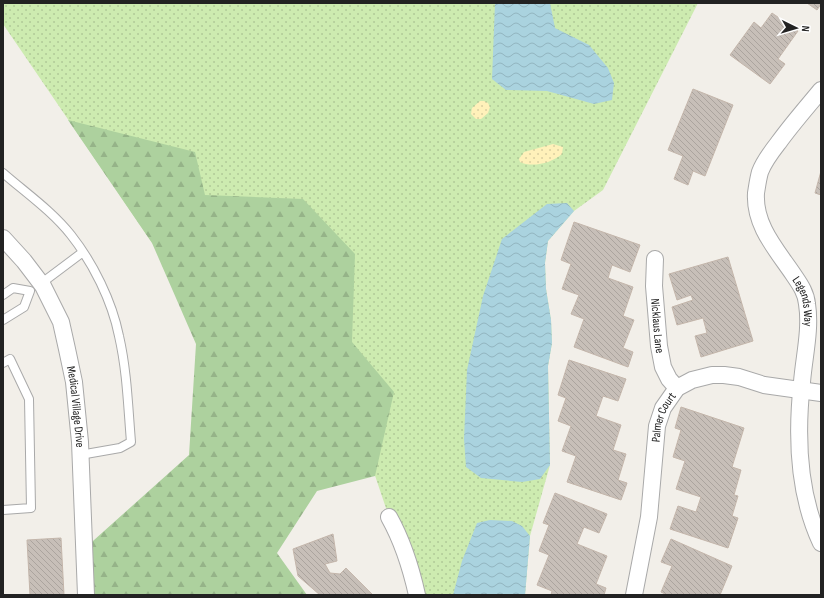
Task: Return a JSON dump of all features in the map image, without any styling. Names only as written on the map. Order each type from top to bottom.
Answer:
[{"type":"street","name":"Legends Way","points":[[821,90],[795,120],[771,153],[760,172],[756,192],[756,204],[759,219],[765,233],[803,289],[807,303],[807,328],[798,421],[800,462],[803,485],[811,517],[821,543]]},
{"type":"street","name":"Medical Village Drive","points":[[3,238],[24,260],[35,287],[61,322],[75,388],[80,455],[86,595]]},
{"type":"street","name":"Nicklaus Lane","points":[[655,259],[654,286],[659,346],[663,367],[669,379],[677,388]]},
{"type":"street","name":"Palmer Court","points":[[634,595],[649,517],[656,426],[663,408],[677,388],[692,380],[712,375],[724,375],[739,377],[764,385],[821,393]]},
{"type":"street","points":[[389,517],[398,533],[411,569],[417,595]]},
{"type":"lane","points":[[3,173],[46,209],[70,234],[83,252],[105,292],[119,334],[125,367],[131,442],[120,448],[80,455]]},
{"type":"lane","points":[[3,320],[24,307],[35,287],[83,252]]},
{"type":"lane","points":[[3,295],[13,288],[35,287]]},
{"type":"lane","points":[[3,362],[10,359],[29,399],[31,508],[3,510]]},
{"type":"green space","points":[[3,3],[698,3],[603,190],[574,211],[548,241],[545,263],[546,289],[551,320],[552,343],[548,366],[550,465],[530,536],[525,595],[422,595],[389,517],[364,443],[309,473],[3,24]]},
{"type":"green space","points":[[68,120],[195,152],[205,195],[303,199],[355,254],[352,342],[394,392],[375,476],[317,491],[277,553],[307,595],[86,595],[84,549],[189,455],[196,344],[152,243]]},
{"type":"sand","points":[[480,101],[488,103],[490,107],[488,113],[481,119],[476,119],[471,114],[472,108]]},
{"type":"sand","points":[[553,144],[563,147],[562,154],[553,160],[542,164],[530,165],[520,162],[519,159],[524,152]]},
{"type":"water","points":[[495,3],[550,3],[555,28],[589,45],[608,68],[614,83],[612,100],[594,104],[547,91],[506,90],[492,79]]},
{"type":"water","points":[[567,203],[574,211],[548,241],[545,263],[546,289],[551,320],[552,343],[548,366],[550,465],[540,479],[522,482],[481,478],[466,467],[464,439],[467,370],[483,296],[502,239],[547,204]]},
{"type":"water","points":[[490,520],[512,521],[522,526],[530,536],[525,595],[453,595],[462,561],[477,523]]},
{"type":"building","points":[[807,3],[821,3],[821,4],[817,10]]},
{"type":"building","points":[[772,13],[798,31],[778,59],[785,64],[770,84],[730,55],[754,22],[761,28]]},
{"type":"building","points":[[693,89],[733,105],[705,176],[693,171],[688,185],[674,179],[683,156],[668,150]]},
{"type":"building","points":[[821,171],[821,195],[815,193]]},
{"type":"building","points":[[574,222],[640,245],[630,272],[612,265],[608,278],[633,287],[623,316],[634,320],[623,348],[633,352],[628,367],[574,347],[584,319],[571,314],[579,295],[562,289],[571,264],[561,260]]},
{"type":"building","points":[[728,257],[753,341],[701,357],[695,336],[707,333],[703,318],[677,325],[672,307],[693,300],[691,295],[677,300],[669,274]]},
{"type":"building","points":[[569,360],[626,379],[618,401],[603,396],[596,416],[621,425],[613,450],[626,454],[618,480],[627,483],[621,500],[567,482],[576,456],[562,451],[571,426],[558,421],[566,398],[558,395]]},
{"type":"building","points":[[681,407],[744,428],[732,467],[741,470],[734,495],[738,496],[732,516],[738,518],[728,548],[670,529],[678,506],[696,512],[701,497],[676,489],[685,461],[673,457],[681,430],[675,428]]},
{"type":"building","points":[[555,493],[607,514],[599,533],[584,527],[577,544],[607,556],[596,584],[606,588],[604,595],[551,595],[552,591],[537,585],[549,555],[539,551],[549,525],[543,523]]},
{"type":"building","points":[[333,534],[337,561],[325,564],[330,573],[340,574],[346,568],[373,595],[320,595],[298,576],[293,549]]},
{"type":"building","points":[[61,538],[64,595],[30,595],[27,540]]},
{"type":"building","points":[[671,539],[732,566],[720,595],[667,595],[661,592],[672,566],[661,562]]}]
